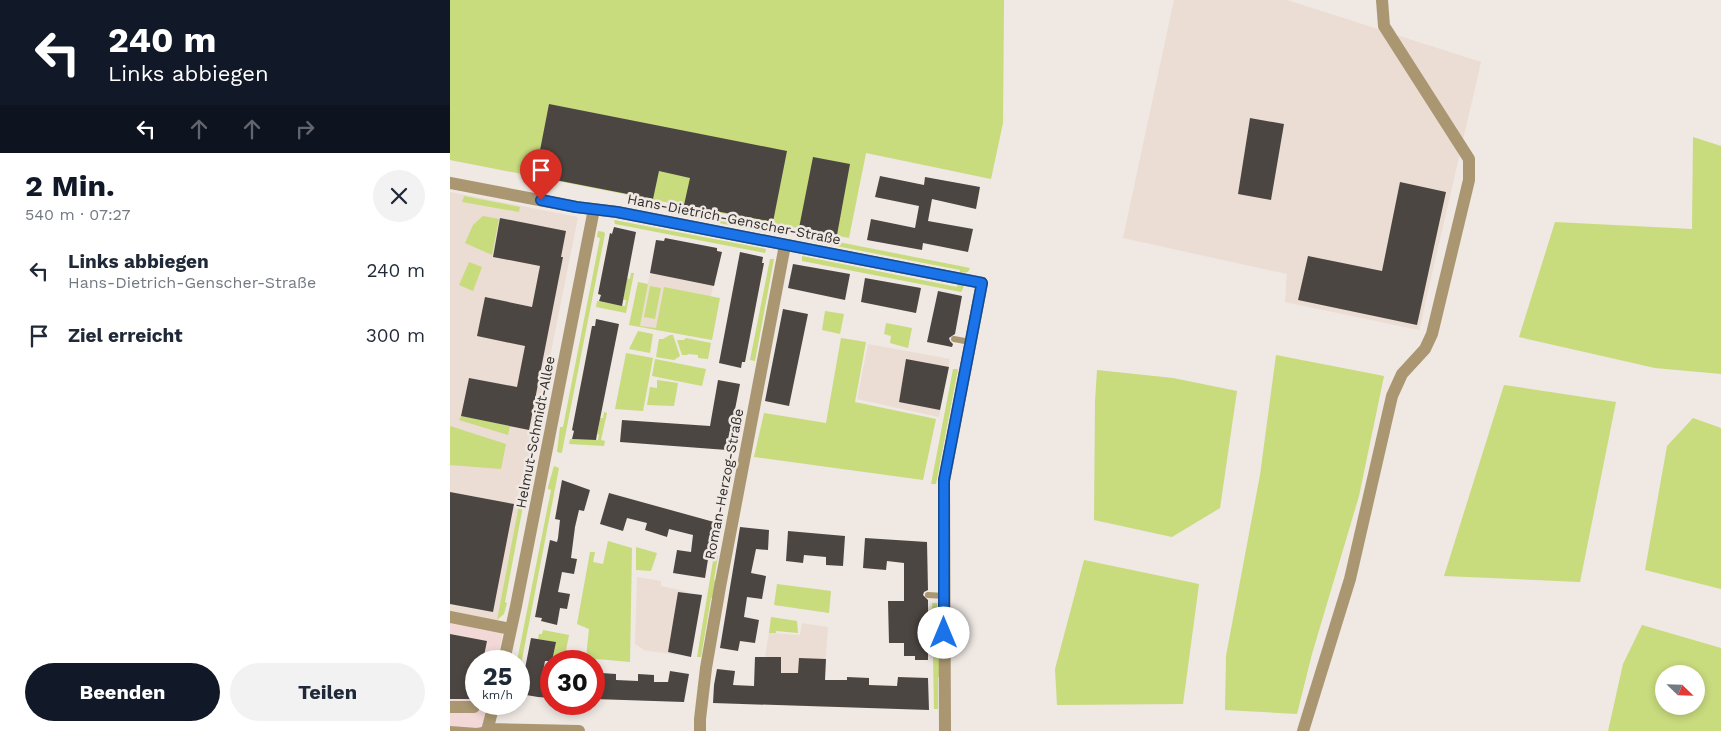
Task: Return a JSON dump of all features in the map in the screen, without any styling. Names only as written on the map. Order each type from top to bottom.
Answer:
[{"type":"street","points":[[1303,731],[1350,579],[1392,396],[1402,374],[1425,348],[1432,334],[1470,180],[1469,159],[1384,26],[1382,0]]},
{"type":"street","name":"Hans-Dietrich-Genscher-Straße","points":[[450,183],[617,212],[982,283],[970,342]]},
{"type":"street","name":"Helmut-Schmidt-Allee","points":[[506,650],[594,209]]},
{"type":"street","name":"Roman-Herzog-Straße","points":[[700,731],[706,668],[720,587],[785,244]]},
{"type":"street","points":[[945,731],[944,480],[970,342]]},
{"type":"street","points":[[450,617],[511,629]]},
{"type":"street","points":[[450,707],[465,707]]},
{"type":"street","points":[[491,715],[487,730],[579,731]]},
{"type":"lane","points":[[954,339],[970,342]]},
{"type":"lane","points":[[928,595],[944,596]]},
{"type":"lane","points":[[450,728],[477,731],[487,730]]},
{"type":"shaded area","points":[[1174,0],[1287,0],[1481,62],[1419,330],[1285,302],[1287,274],[1123,238]]},
{"type":"shaded area","points":[[450,192],[578,217],[497,621],[450,611]]},
{"type":"shaded area","points":[[650,273],[713,286],[703,337],[640,326]]},
{"type":"shaded area","points":[[868,344],[950,359],[939,417],[857,399]]},
{"type":"shaded area","points":[[637,577],[661,581],[661,586],[688,592],[678,592],[668,652],[677,655],[644,650],[635,644]]},
{"type":"shaded area","points":[[450,622],[503,632],[499,650],[465,650],[465,715],[486,715],[482,731],[450,731]]},
{"type":"shaded area","points":[[802,623],[828,627],[824,681],[835,689],[834,707],[754,704],[744,686],[754,686],[755,657],[765,657],[769,633],[800,635]]},
{"type":"green space","points":[[450,0],[1004,0],[1003,123],[991,179],[866,153],[849,238],[450,160]]},
{"type":"green space","points":[[1693,137],[1721,146],[1721,374],[1655,368],[1519,337],[1555,222],[1692,229]]},
{"type":"green space","points":[[464,196],[520,207],[519,212],[462,202]]},
{"type":"green space","points":[[673,210],[769,228],[769,233],[674,214],[672,213]]},
{"type":"green space","points":[[483,216],[499,219],[492,255],[465,243],[473,225]]},
{"type":"green space","points":[[614,220],[766,249],[765,253],[615,224]]},
{"type":"green space","points":[[598,231],[605,234],[561,453],[557,452],[560,427],[563,427],[600,238],[597,237]]},
{"type":"green space","points":[[806,236],[970,268],[968,272],[960,273],[960,270],[805,240]]},
{"type":"green space","points":[[802,256],[957,287],[958,284],[964,285],[961,292],[802,261]]},
{"type":"green space","points":[[770,259],[774,259],[755,361],[750,360]]},
{"type":"green space","points":[[469,262],[482,267],[473,291],[459,285]]},
{"type":"green space","points":[[631,273],[634,273],[626,313],[596,307],[597,301],[625,306],[626,300],[623,300],[627,278],[630,279]]},
{"type":"green space","points":[[638,282],[648,284],[640,326],[656,328],[664,287],[720,298],[712,340],[629,325]]},
{"type":"green space","points":[[650,286],[661,288],[655,319],[644,317]]},
{"type":"green space","points":[[825,311],[844,314],[840,334],[822,330]]},
{"type":"green space","points":[[886,323],[912,328],[908,348],[890,343],[891,336],[884,334]]},
{"type":"green space","points":[[638,331],[653,334],[650,353],[629,349]]},
{"type":"green space","points":[[673,335],[680,356],[674,360],[656,357],[659,339]]},
{"type":"green space","points":[[686,338],[711,343],[708,359],[698,358],[698,355],[682,355],[677,340],[684,340]]},
{"type":"green space","points":[[841,338],[866,342],[855,402],[936,419],[923,480],[754,457],[764,413],[826,423]]},
{"type":"green space","points":[[626,353],[653,358],[643,411],[615,409]]},
{"type":"green space","points":[[1276,355],[1384,376],[1359,496],[1312,654],[1297,714],[1225,710],[1226,656],[1260,475]]},
{"type":"green space","points":[[655,359],[706,369],[702,386],[652,376]]},
{"type":"green space","points":[[953,369],[958,369],[936,484],[931,484]]},
{"type":"green space","points":[[1097,370],[1173,378],[1237,391],[1220,508],[1172,537],[1094,520]]},
{"type":"green space","points":[[657,380],[678,383],[674,406],[647,405],[650,387],[657,388]]},
{"type":"green space","points":[[1504,385],[1616,402],[1580,582],[1444,576]]},
{"type":"green space","points":[[604,412],[607,413],[601,440],[605,441],[604,446],[569,444],[570,439],[598,440],[599,435],[597,434],[600,418],[603,418]]},
{"type":"green space","points":[[461,416],[510,426],[508,435],[459,420]]},
{"type":"green space","points":[[1693,418],[1721,428],[1721,589],[1645,570],[1667,446]]},
{"type":"green space","points":[[450,426],[506,444],[501,469],[450,465]]},
{"type":"green space","points":[[554,466],[559,468],[524,650],[519,650],[551,490],[548,487]]},
{"type":"green space","points":[[523,484],[527,485],[505,602],[507,603],[504,614],[497,620]]},
{"type":"green space","points":[[608,541],[632,548],[630,662],[605,660],[605,650],[587,650],[589,629],[577,624],[590,552],[595,552],[593,562],[603,564]]},
{"type":"green space","points":[[636,547],[657,553],[651,571],[636,570]]},
{"type":"green space","points":[[714,555],[718,556],[714,580],[717,581],[714,598],[711,598],[701,657],[697,657]]},
{"type":"green space","points":[[1084,560],[1199,584],[1183,704],[1057,705],[1055,669]]},
{"type":"green space","points":[[777,584],[831,591],[829,613],[774,605]]},
{"type":"green space","points":[[932,603],[937,603],[938,658],[941,658],[941,677],[938,677],[938,709],[934,709]]},
{"type":"green space","points":[[771,617],[797,621],[798,633],[776,631],[776,633],[769,633]]},
{"type":"green space","points":[[1642,625],[1721,648],[1721,731],[1608,731],[1623,664]]},
{"type":"green space","points":[[543,630],[569,635],[566,650],[554,650],[555,642],[538,639],[539,634],[542,634]]},
{"type":"building","points":[[549,104],[787,151],[773,222],[684,205],[690,178],[659,171],[653,199],[535,176]]},
{"type":"building","points":[[1250,118],[1284,124],[1271,200],[1238,194]]},
{"type":"building","points":[[813,157],[850,164],[837,235],[799,228]]},
{"type":"building","points":[[880,176],[924,185],[925,177],[980,187],[976,209],[932,199],[928,221],[973,229],[968,252],[923,243],[922,250],[867,240],[871,219],[915,228],[919,206],[875,197]]},
{"type":"building","points":[[1400,182],[1446,192],[1417,325],[1298,300],[1308,256],[1382,271]]},
{"type":"building","points":[[500,218],[566,231],[561,257],[563,257],[529,430],[461,416],[469,378],[517,387],[525,346],[477,336],[485,297],[532,307],[540,266],[493,257]]},
{"type":"building","points":[[614,227],[636,232],[622,306],[599,301],[601,295],[598,294],[610,233],[612,234]]},
{"type":"building","points":[[665,238],[717,248],[717,251],[722,252],[714,286],[650,273],[656,240],[664,241]]},
{"type":"building","points":[[740,252],[763,257],[762,263],[764,263],[745,362],[742,362],[741,368],[719,363]]},
{"type":"building","points":[[793,264],[850,274],[845,300],[788,288]]},
{"type":"building","points":[[865,278],[921,288],[916,313],[861,302]]},
{"type":"building","points":[[938,291],[962,296],[955,334],[949,338],[953,344],[952,347],[927,342]]},
{"type":"building","points":[[783,309],[808,314],[789,406],[765,401]]},
{"type":"building","points":[[596,319],[619,324],[596,440],[572,439],[574,431],[572,430],[592,326],[595,326]]},
{"type":"building","points":[[906,359],[949,367],[940,410],[899,402]]},
{"type":"building","points":[[718,380],[740,384],[727,450],[620,442],[622,420],[710,426]]},
{"type":"building","points":[[562,480],[590,490],[584,511],[579,510],[575,527],[571,558],[577,559],[574,574],[562,572],[558,592],[570,594],[567,609],[560,608],[557,625],[541,621],[542,618],[535,617],[550,540],[557,542],[558,538],[560,520],[555,519]]},
{"type":"building","points":[[450,492],[514,504],[493,612],[450,604]]},
{"type":"building","points":[[609,493],[714,522],[705,578],[673,573],[677,550],[691,552],[693,535],[669,529],[667,537],[645,530],[647,523],[627,518],[623,531],[600,524]]},
{"type":"building","points":[[740,527],[769,530],[768,550],[756,549],[751,573],[766,576],[762,599],[747,597],[744,617],[759,620],[755,643],[740,641],[738,651],[720,648]]},
{"type":"building","points":[[788,531],[845,536],[843,566],[826,565],[826,557],[804,555],[803,563],[786,561]]},
{"type":"building","points":[[865,538],[927,542],[928,590],[923,595],[928,600],[928,660],[915,660],[915,656],[904,656],[904,643],[889,643],[888,601],[904,601],[904,563],[887,561],[886,570],[863,568]]},
{"type":"building","points":[[678,592],[702,595],[691,657],[668,652]]},
{"type":"building","points":[[450,634],[487,641],[485,650],[465,650],[465,699],[450,699]]},
{"type":"building","points":[[531,638],[556,642],[554,650],[540,650],[540,697],[530,696],[529,650]]},
{"type":"building","points":[[755,657],[781,657],[781,673],[798,673],[799,658],[826,659],[825,680],[847,680],[847,677],[869,678],[869,685],[897,686],[898,677],[928,678],[929,710],[713,703],[717,669],[735,671],[733,685],[754,686]]},
{"type":"building","points":[[670,671],[689,674],[684,702],[605,699],[605,673],[616,674],[616,680],[638,681],[638,674],[654,675],[654,682],[668,682]]},
{"type":"route","points":[[541,200],[617,212],[982,283],[944,480],[944,633]]}]
